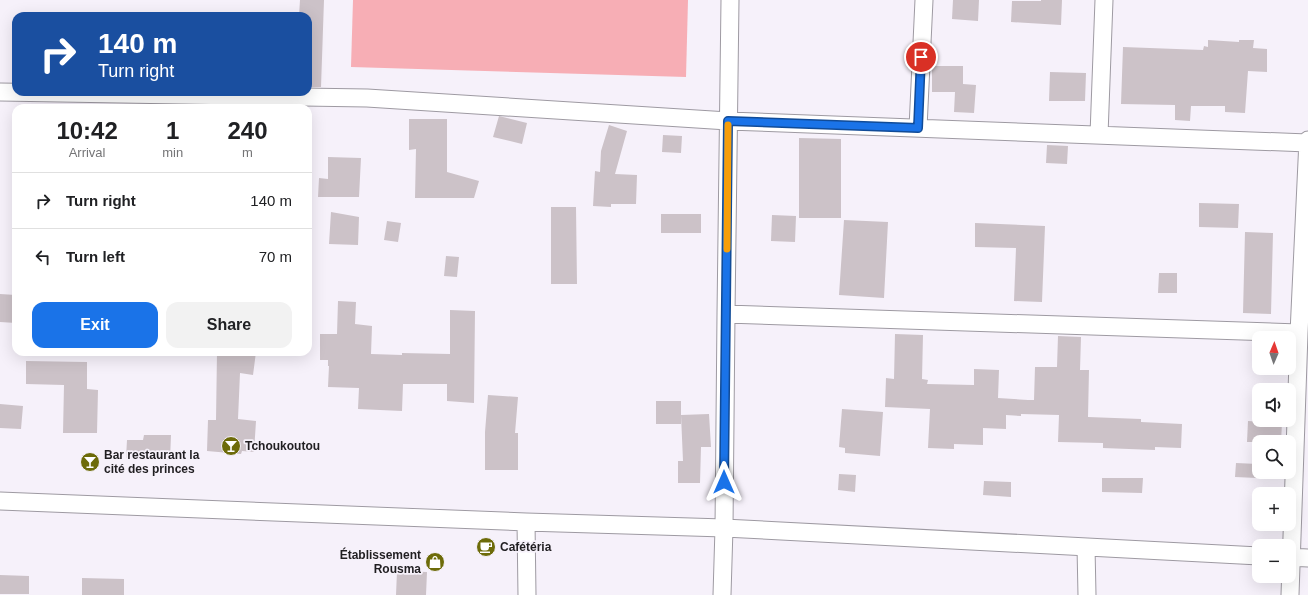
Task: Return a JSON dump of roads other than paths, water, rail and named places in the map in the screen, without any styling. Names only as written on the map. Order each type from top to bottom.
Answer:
[{"type":"street","points":[[722,595],[730,0]]},
{"type":"street","points":[[918,128],[924,0]]},
{"type":"street","points":[[1099,135],[1104,0]]},
{"type":"street","points":[[0,92],[12,92]]},
{"type":"street","points":[[245,96],[367,98],[728,121],[1308,142],[1291,539]]},
{"type":"street","points":[[726,314],[1299,333]]},
{"type":"street","points":[[0,501],[526,522],[724,528],[1252,556]]},
{"type":"street","points":[[526,522],[527,595]]},
{"type":"street","points":[[1086,547],[1087,595]]},
{"type":"street","points":[[1296,557],[1308,558]]},
{"type":"street","points":[[1290,583],[1290,595]]},
{"type":"place","name":"Tchoukoutou","points":[[231,446]]},
{"type":"place","name":"Bar restaurant la cité des princes","points":[[90,462]]},
{"type":"place","name":"Cafétéria","points":[[486,547]]},
{"type":"place","name":"Établissement Rousma","points":[[435,562]]}]
